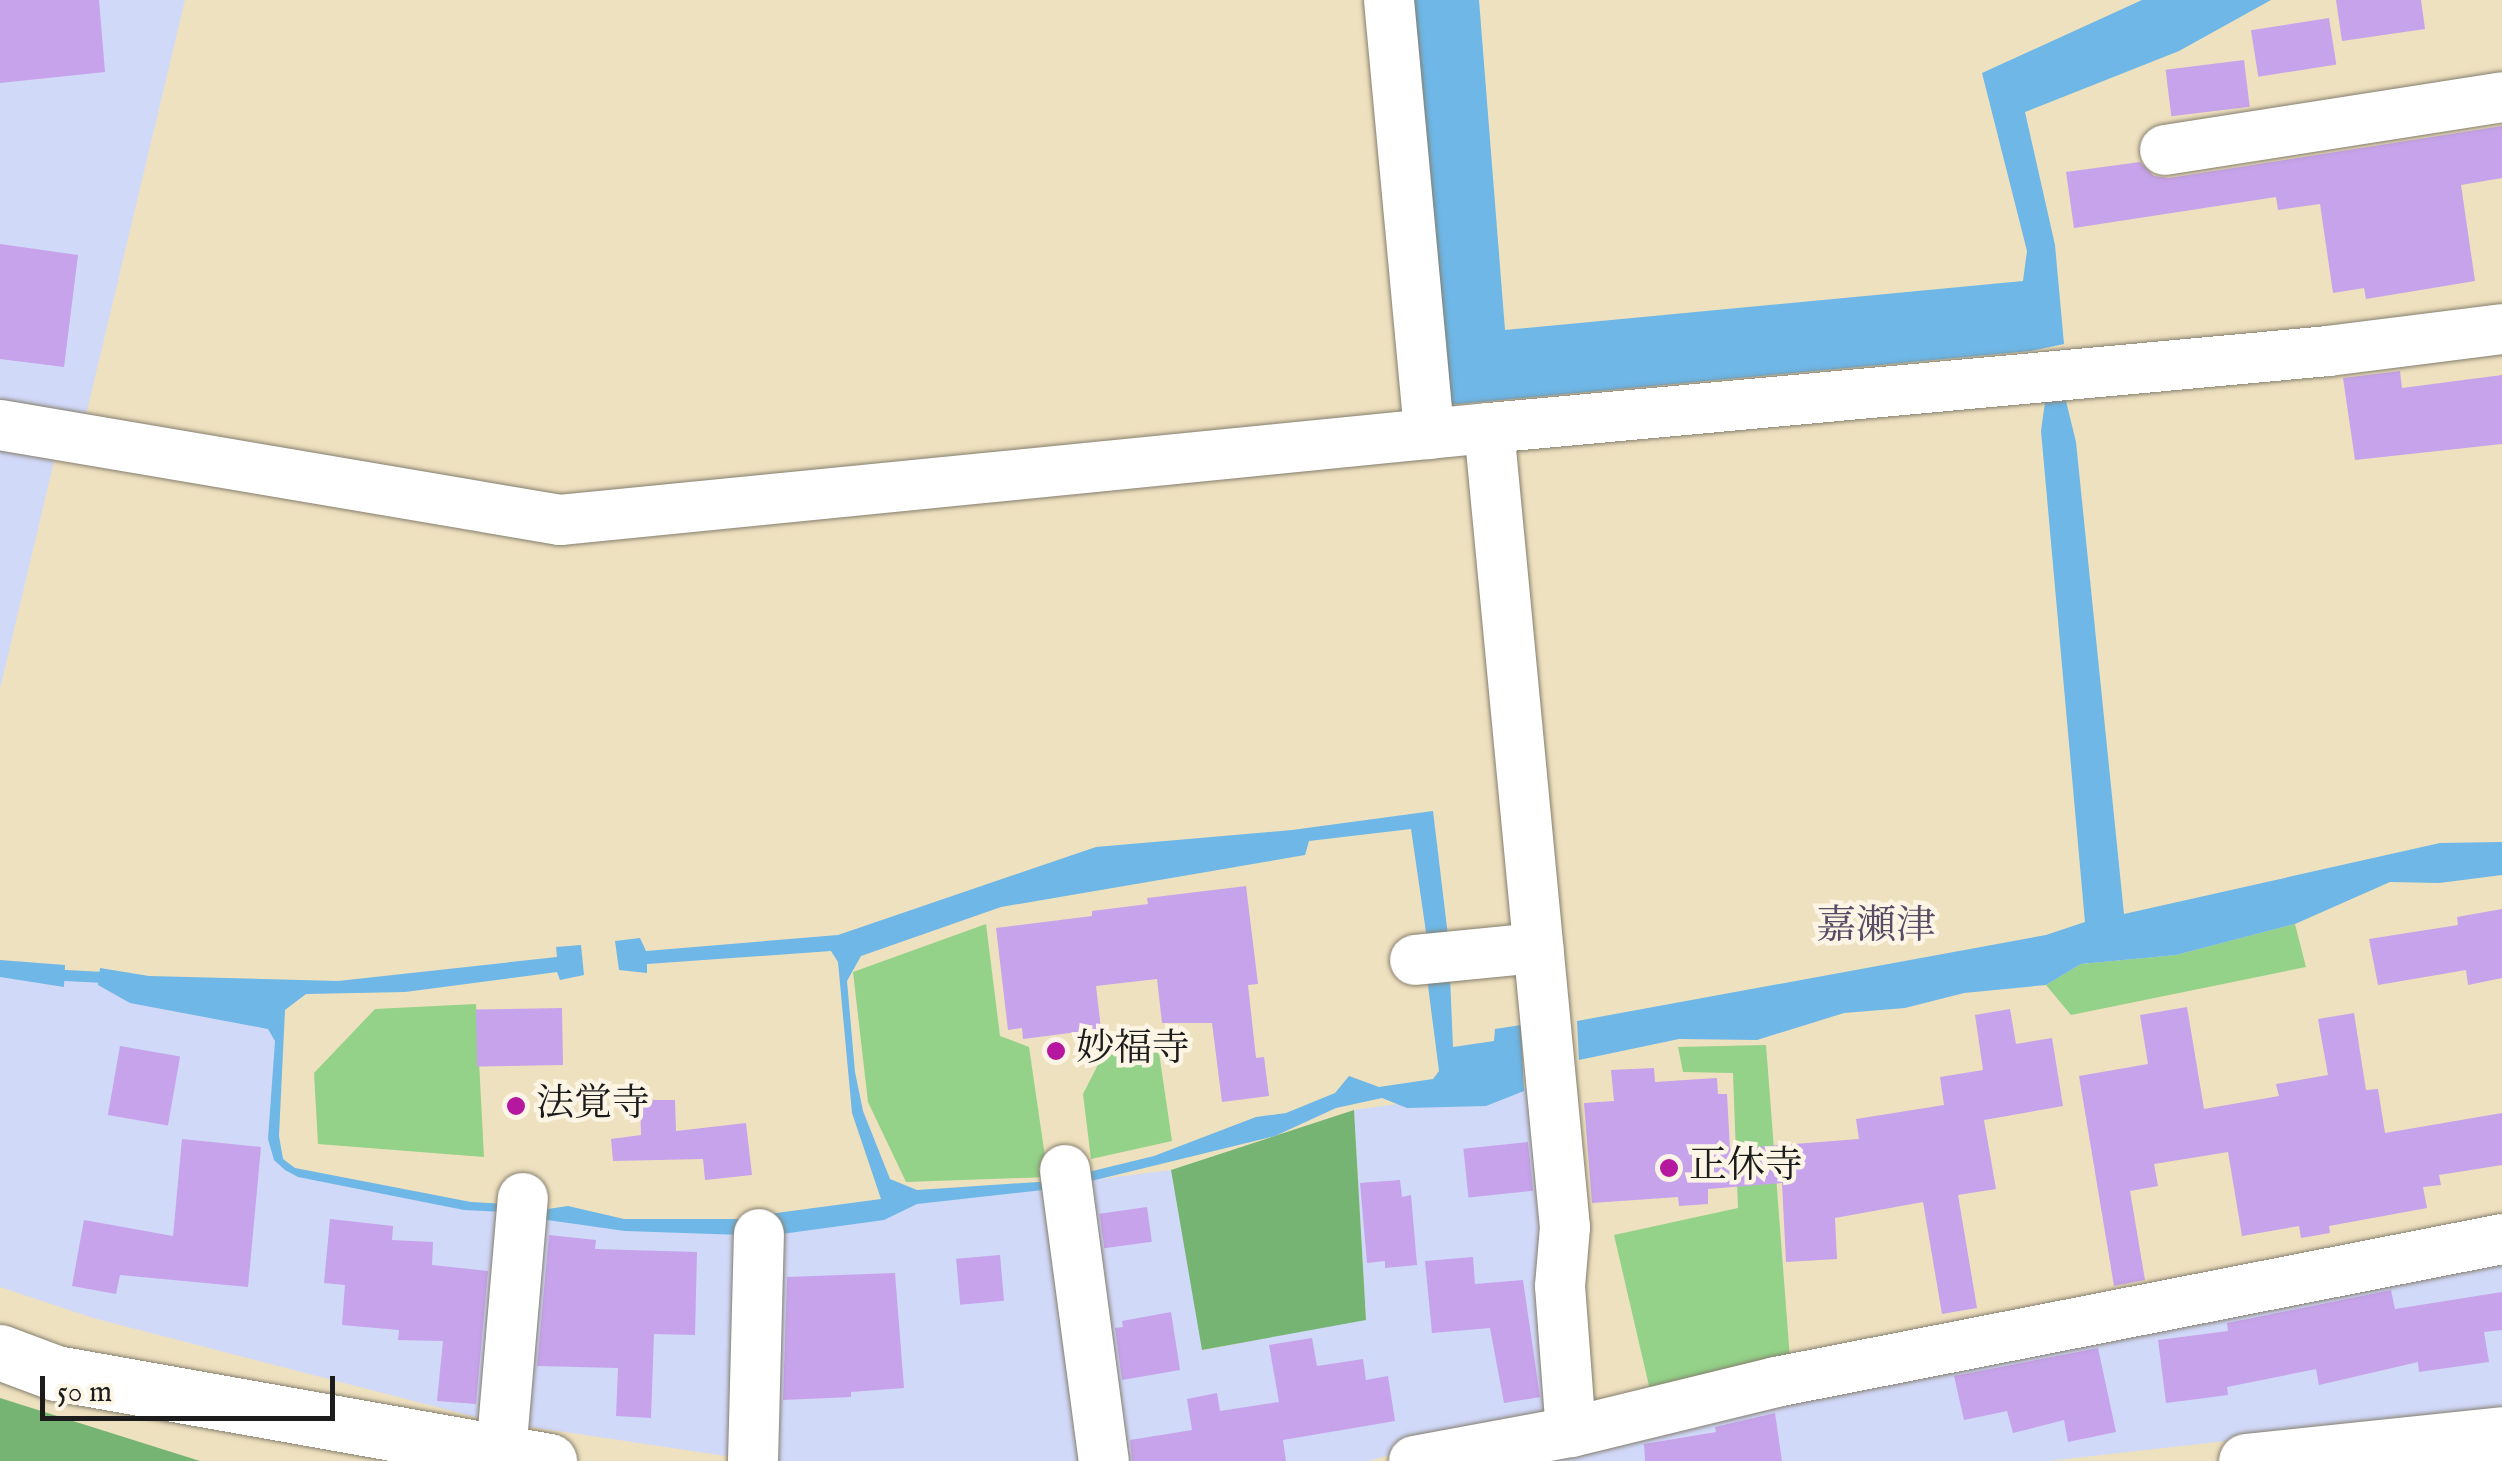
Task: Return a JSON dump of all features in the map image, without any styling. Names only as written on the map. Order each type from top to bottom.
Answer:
[{"type":"highway","points":[[0,1352],[56,1373],[525,1457]]},
{"type":"highway","points":[[2246,1461],[2502,1434]]},
{"type":"street","points":[[1388,0],[1429,434]]},
{"type":"street","points":[[2166,150],[2502,97]]},
{"type":"street","points":[[0,425],[560,520],[1489,428],[2328,352],[2502,329]]},
{"type":"street","points":[[1489,428],[1565,1227],[1560,1286],[1571,1432]]},
{"type":"street","points":[[1434,958],[1538,948]]},
{"type":"street","points":[[1066,1182],[1104,1461]]},
{"type":"street","points":[[522,1209],[525,1457]]},
{"type":"street","points":[[753,1461],[759,1234]]},
{"type":"street","points":[[1414,1461],[1571,1432],[1776,1382],[2502,1239]]},
{"type":"shaded area","points":[[0,0],[185,0],[85,419],[56,453],[0,689]]},
{"type":"shaded area","points":[[0,969],[280,1002],[274,1136],[286,1164],[309,1179],[622,1224],[734,1226],[1171,1170],[1203,1350],[1366,1319],[1354,1110],[1559,1082],[1588,1418],[2502,1227],[2502,1410],[2048,1461],[1423,1461],[1420,1447],[1368,1461],[759,1461],[491,1421],[93,1318],[0,1287]]},
{"type":"green space","points":[[986,924],[1000,1036],[1029,1047],[1048,1177],[906,1182],[868,1102],[853,972]]},
{"type":"green space","points":[[2295,924],[2306,967],[2071,1015],[2046,985],[2081,964],[2176,955]]},
{"type":"green space","points":[[476,1004],[484,1157],[318,1144],[314,1073],[375,1009]]},
{"type":"green space","points":[[1766,1045],[1791,1372],[1653,1403],[1614,1235],[1738,1208],[1733,1073],[1683,1072],[1678,1047]]},
{"type":"green space","points":[[1158,1046],[1172,1141],[1091,1159],[1083,1094],[1104,1053]]},
{"type":"green space","points":[[1354,1110],[1366,1320],[1202,1350],[1171,1170]]},
{"type":"green space","points":[[0,1398],[200,1461],[0,1461]]},
{"type":"water","points":[[1412,0],[1479,0],[1505,330],[2023,281],[2027,251],[1982,73],[2142,0],[2271,0],[2179,51],[2025,112],[2055,245],[2064,344],[2031,351],[1448,405]]},
{"type":"water","points":[[2066,401],[2076,442],[2124,914],[2440,843],[2502,842],[2502,875],[2439,883],[2390,882],[2295,924],[2176,955],[2081,964],[2046,985],[1964,993],[1905,1008],[1844,1013],[1757,1040],[1679,1039],[1579,1060],[1577,1021],[2046,935],[2085,922],[2041,431],[2045,402]]},
{"type":"water","points":[[1433,811],[1448,936],[1427,939],[1411,829],[1309,841],[1305,855],[1001,907],[861,956],[847,981],[855,1072],[863,1111],[890,1179],[917,1190],[1053,1181],[1052,1189],[917,1204],[884,1220],[767,1236],[769,1214],[881,1199],[852,1113],[838,962],[831,951],[647,964],[647,973],[619,970],[615,941],[640,938],[646,951],[838,935],[1096,847],[1292,830]]},
{"type":"water","points":[[581,945],[584,975],[560,980],[557,972],[405,992],[306,994],[285,1010],[279,1136],[283,1159],[295,1168],[471,1202],[508,1204],[503,1212],[464,1210],[298,1177],[285,1170],[274,1160],[268,1139],[275,1041],[268,1029],[130,1003],[98,985],[100,968],[149,976],[338,981],[557,957],[556,947]]},
{"type":"water","points":[[0,960],[65,965],[64,987],[0,977]]},
{"type":"water","points":[[1450,977],[1453,1047],[1494,1041],[1495,1029],[1521,1025],[1524,1091],[1486,1106],[1407,1108],[1382,1098],[1336,1108],[1275,1136],[1075,1185],[1076,1175],[1154,1156],[1256,1117],[1286,1113],[1335,1093],[1349,1076],[1379,1087],[1433,1079],[1439,1071],[1427,978]]},
{"type":"water","points":[[568,1206],[624,1219],[742,1219],[743,1235],[625,1231],[540,1219],[541,1210]]},
{"type":"building","points":[[0,0],[99,0],[105,72],[0,83]]},
{"type":"building","points":[[2336,0],[2421,0],[2425,29],[2342,41]]},
{"type":"building","points":[[2329,18],[2336,64],[2258,77],[2251,30]]},
{"type":"building","points":[[2244,60],[2250,107],[2171,116],[2166,70]]},
{"type":"building","points":[[2502,126],[2502,178],[2461,185],[2475,281],[2366,299],[2364,288],[2333,293],[2320,204],[2278,210],[2276,197],[2074,228],[2066,172],[2140,162],[2154,176],[2169,178]]},
{"type":"building","points":[[0,244],[78,255],[64,367],[0,359]]},
{"type":"building","points":[[2400,371],[2402,388],[2502,375],[2502,444],[2355,460],[2343,378]]},
{"type":"building","points":[[1246,886],[1258,984],[1248,985],[1256,1058],[1264,1057],[1269,1096],[1222,1102],[1212,1023],[1162,1023],[1157,979],[1096,986],[1101,1029],[1023,1039],[1022,1028],[1008,1030],[996,928],[1092,916],[1092,911],[1148,904],[1147,898]]},
{"type":"building","points":[[2502,909],[2502,978],[2468,985],[2466,970],[2378,985],[2369,939],[2458,925],[2457,917]]},
{"type":"building","points":[[2187,1007],[2204,1109],[2279,1096],[2276,1084],[2328,1075],[2318,1019],[2354,1013],[2366,1090],[2378,1089],[2385,1133],[2502,1113],[2502,1165],[2439,1175],[2441,1185],[2423,1187],[2427,1208],[2329,1226],[2330,1233],[2301,1238],[2299,1226],[2242,1236],[2228,1152],[2154,1164],[2158,1186],[2130,1191],[2145,1280],[2114,1286],[2079,1076],[2148,1064],[2140,1015]]},
{"type":"building","points":[[562,1008],[563,1065],[477,1066],[476,1010]]},
{"type":"building","points":[[2010,1009],[2016,1044],[2052,1038],[2063,1106],[1984,1120],[1996,1189],[1958,1195],[1977,1308],[1942,1314],[1923,1202],[1835,1218],[1837,1259],[1786,1262],[1782,1183],[1708,1189],[1708,1204],[1679,1206],[1678,1197],[1592,1203],[1584,1103],[1614,1101],[1611,1070],[1654,1068],[1655,1082],[1717,1078],[1718,1094],[1727,1094],[1730,1149],[1859,1139],[1856,1119],[1944,1105],[1940,1077],[1983,1070],[1975,1015]]},
{"type":"building","points":[[120,1046],[180,1057],[168,1126],[108,1115]]},
{"type":"building","points":[[640,1100],[675,1100],[676,1131],[746,1123],[752,1175],[705,1180],[703,1159],[613,1161],[611,1139],[641,1135]]},
{"type":"building","points":[[182,1139],[261,1147],[248,1287],[120,1275],[116,1294],[72,1286],[84,1220],[173,1236]]},
{"type":"building","points":[[1528,1142],[1533,1191],[1468,1198],[1463,1149]]},
{"type":"building","points":[[1400,1180],[1402,1197],[1411,1195],[1417,1265],[1385,1268],[1385,1261],[1367,1263],[1360,1183]]},
{"type":"building","points":[[1147,1207],[1152,1242],[1104,1248],[1099,1214]]},
{"type":"building","points":[[330,1219],[393,1226],[392,1240],[433,1242],[432,1265],[488,1271],[476,1404],[437,1401],[443,1341],[398,1340],[399,1330],[342,1325],[345,1285],[324,1283]]},
{"type":"building","points":[[549,1235],[596,1240],[595,1249],[697,1252],[695,1335],[654,1334],[651,1418],[616,1416],[618,1368],[537,1366]]},
{"type":"building","points":[[1000,1255],[1004,1301],[960,1305],[956,1259]]},
{"type":"building","points":[[1473,1257],[1475,1284],[1523,1280],[1540,1397],[1504,1403],[1490,1328],[1432,1333],[1425,1261]]},
{"type":"building","points":[[895,1273],[904,1388],[851,1392],[851,1397],[783,1400],[787,1277]]},
{"type":"building","points":[[2391,1290],[2395,1309],[2502,1292],[2502,1330],[2484,1332],[2489,1362],[2419,1372],[2418,1362],[2319,1385],[2316,1369],[2227,1387],[2228,1395],[2166,1403],[2158,1340],[2228,1331],[2227,1323]]},
{"type":"building","points":[[1171,1312],[1180,1370],[1122,1380],[1115,1328],[1123,1327],[1122,1321]]},
{"type":"building","points":[[1312,1338],[1317,1366],[1363,1359],[1366,1380],[1388,1376],[1395,1421],[1283,1440],[1286,1461],[1132,1461],[1130,1440],[1192,1430],[1187,1399],[1217,1393],[1220,1411],[1279,1402],[1269,1345]]},
{"type":"building","points":[[2098,1348],[2116,1432],[2068,1442],[2064,1420],[2013,1433],[2007,1411],[1964,1420],[1954,1376]]},
{"type":"building","points":[[1775,1413],[1782,1461],[1645,1461],[1644,1444],[1716,1432],[1715,1427]]},
{"type":"waterway","points":[[65,975],[99,977]]},
{"type":"place","name":"妙福寺","points":[[1056,1051]]},
{"type":"place","name":"法覚寺","points":[[516,1106]]},
{"type":"place","name":"正休寺","points":[[1669,1168]]},
{"type":"district","name":"嘉瀬津","points":[[1876,928]]}]
